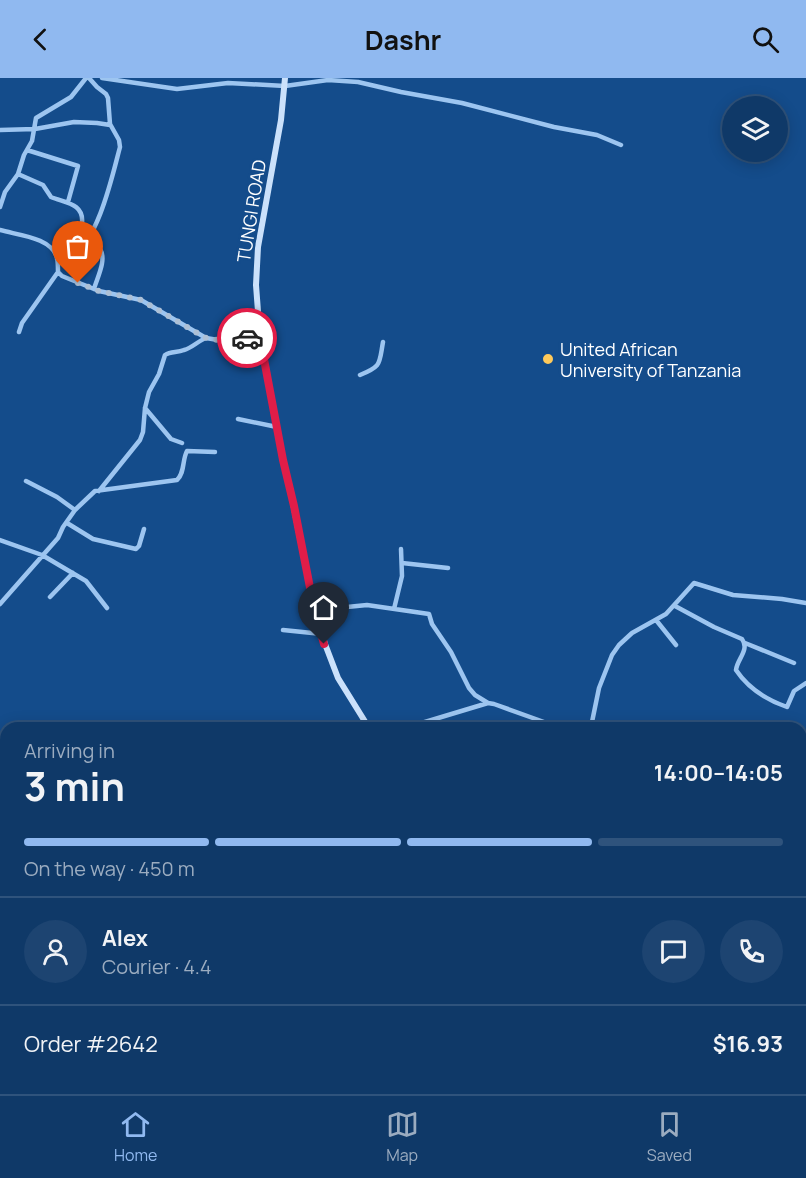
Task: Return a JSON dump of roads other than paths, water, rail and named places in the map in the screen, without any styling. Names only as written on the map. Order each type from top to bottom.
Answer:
[{"type":"main road","name":"TUNGI ROAD","points":[[285,78],[281,120],[258,247],[256,285],[260,338],[314,608],[338,678],[365,722]]},
{"type":"street","points":[[23,130],[41,114],[71,97],[88,78],[108,98],[110,125],[117,136],[120,147],[108,192],[87,241],[72,256],[57,259]]},
{"type":"street","points":[[102,78],[177,89],[228,83],[285,86],[328,81],[358,82],[462,103],[554,127],[597,135],[621,144]]},
{"type":"street","points":[[366,78],[368,85]]},
{"type":"street","points":[[0,207],[5,192],[18,174],[32,141],[36,120]]},
{"type":"street","points":[[0,130],[35,129],[74,122],[110,125]]},
{"type":"street","points":[[27,150],[78,166],[68,202]]},
{"type":"street","points":[[18,174],[43,184],[51,197],[68,202],[82,213],[82,235],[87,241],[99,246],[102,254],[94,289]]},
{"type":"street","points":[[0,230],[41,241],[54,251],[57,259],[58,272],[22,323],[19,332]]},
{"type":"street","points":[[58,272],[62,276],[94,289],[141,300],[206,338],[218,340],[260,338]]},
{"type":"street","points":[[99,491],[140,440],[149,391],[159,374],[165,355],[169,352],[186,350],[199,340],[206,338]]},
{"type":"street","points":[[360,375],[374,369],[379,363],[383,342]]},
{"type":"street","points":[[145,408],[171,439],[182,443]]},
{"type":"street","points":[[238,419],[277,427]]},
{"type":"street","points":[[0,604],[58,538],[75,510],[95,491],[177,480],[181,476],[187,451],[215,452]]},
{"type":"street","points":[[26,481],[57,497],[75,510]]},
{"type":"street","points":[[67,523],[93,539],[136,549],[144,529]]},
{"type":"street","points":[[0,540],[42,555],[86,581],[107,608]]},
{"type":"street","points":[[393,609],[402,576],[401,549]]},
{"type":"street","points":[[402,563],[448,568]]},
{"type":"street","points":[[50,597],[73,573]]},
{"type":"street","points":[[592,722],[599,688],[612,655],[632,633],[666,614],[694,583],[733,595],[806,603]]},
{"type":"street","points":[[314,608],[367,605],[429,614],[432,624],[475,695],[488,703],[541,722]]},
{"type":"street","points":[[675,606],[740,638],[745,643],[795,663]]},
{"type":"street","points":[[656,620],[676,645]]},
{"type":"street","points":[[283,630],[322,634]]},
{"type":"street","points":[[745,643],[736,670],[766,699],[787,707],[794,691],[806,683]]},
{"type":"street","points":[[425,722],[488,703]]},
{"type":"place","name":"United African University of Tanzania","points":[[548,359]]}]
